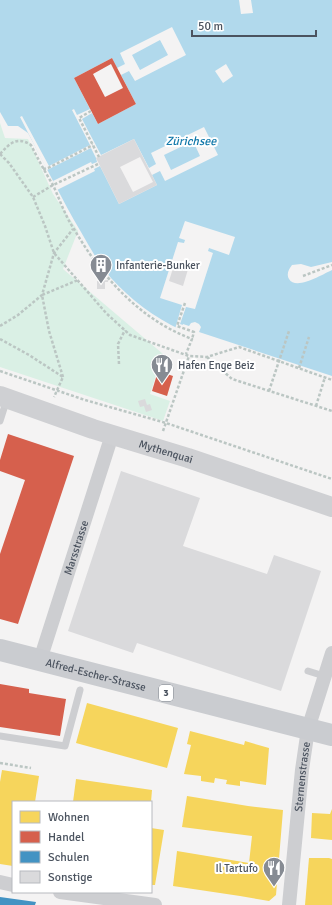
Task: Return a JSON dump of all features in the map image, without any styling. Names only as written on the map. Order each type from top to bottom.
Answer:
[{"type":"main road","name":"Mythenquai","points":[[4,398],[332,507]]},
{"type":"main road","name":"Alfred-Escher-Strasse","points":[[0,650],[332,735]]},
{"type":"street","name":"Marsstrasse","points":[[40,660],[112,435]]},
{"type":"street","name":"Sternenstrasse","points":[[289,905],[302,770],[308,730],[332,653]]},
{"type":"street","points":[[0,882],[12,885]]},
{"type":"street","points":[[67,893],[156,905]]},
{"type":"lane","points":[[0,421],[4,398]]},
{"type":"lane","points":[[308,671],[324,676]]},
{"type":"lane","points":[[0,736],[65,746],[80,690]]},
{"type":"path","points":[[91,111],[79,118],[99,157]]},
{"type":"path","points":[[192,338],[174,332],[146,315],[123,294],[98,266],[73,228],[32,145],[26,142],[14,142],[9,145],[0,154],[9,163],[33,197],[54,253],[106,313],[130,334],[187,355],[207,357],[239,347],[332,380]]},
{"type":"path","points":[[43,169],[48,168],[93,145]]},
{"type":"path","points":[[33,197],[53,185],[98,164]]},
{"type":"path","points":[[54,399],[63,377],[49,331],[42,295],[54,253],[73,228]]},
{"type":"path","points":[[303,276],[332,266]]},
{"type":"path","points":[[0,326],[18,315],[42,295],[78,280]]},
{"type":"path","points":[[163,433],[194,332],[177,326],[185,303]]},
{"type":"path","points":[[119,364],[118,344],[125,330]]},
{"type":"path","points":[[269,391],[289,331]]},
{"type":"path","points":[[298,368],[309,337]]},
{"type":"path","points":[[0,339],[29,355],[63,377]]},
{"type":"path","points":[[207,357],[232,379],[332,411]]},
{"type":"path","points":[[0,371],[85,400],[166,423],[332,479]]},
{"type":"path","points":[[316,406],[325,377]]},
{"type":"path","points":[[0,763],[31,768]]},
{"type":"green space","points":[[0,123],[5,138],[28,139],[53,194],[78,231],[63,269],[163,354],[150,394],[170,401],[163,421],[0,367]]},
{"type":"water","name":"Zürichsee","points":[[0,0],[332,0],[332,262],[311,267],[301,264],[292,265],[288,275],[292,282],[297,283],[316,278],[332,270],[332,376],[199,332],[201,327],[195,322],[191,323],[189,326],[183,324],[181,330],[143,307],[111,278],[95,256],[74,220],[28,133],[18,126],[8,126],[0,112]]},
{"type":"pier","points":[[239,0],[251,0],[253,13],[241,14]]},
{"type":"pier","points":[[172,27],[186,55],[135,81],[129,71],[121,75],[136,104],[98,124],[92,113],[82,119],[101,155],[134,139],[149,168],[156,164],[151,153],[204,127],[218,155],[165,181],[160,171],[152,175],[157,185],[119,204],[100,166],[94,169],[95,171],[57,190],[53,181],[91,162],[92,164],[97,162],[91,148],[47,170],[20,117],[22,116],[49,166],[90,145],[72,110],[74,109],[77,115],[90,109],[74,78],[112,58],[117,68],[125,64],[120,53]],"holes":[[[160,40],[168,55],[140,70],[132,55]],[[193,141],[200,156],[171,170],[164,155]]]},
{"type":"pier","points":[[226,64],[233,76],[223,83],[215,71]]},
{"type":"pier","points":[[185,221],[235,237],[229,255],[209,248],[208,251],[213,253],[195,309],[186,307],[180,324],[186,326],[182,331],[175,329],[182,305],[160,298],[178,242],[184,243],[185,240],[179,238]]},
{"type":"building: Wohnen","points":[[87,703],[178,728],[167,768],[76,743]]},
{"type":"building: Wohnen","points":[[190,731],[244,745],[245,741],[269,748],[266,785],[240,781],[240,786],[226,784],[227,780],[215,778],[214,783],[201,781],[201,776],[184,774],[191,745],[187,744]]},
{"type":"building: Wohnen","points":[[2,770],[39,776],[35,801],[12,801],[12,866],[0,864],[0,782]]},
{"type":"building: Wohnen","points":[[76,779],[152,790],[151,801],[73,801]]},
{"type":"building: Wohnen","points":[[187,796],[283,810],[276,895],[269,901],[173,886],[177,851],[249,863],[252,836],[182,827]]},
{"type":"building: Wohnen","points":[[332,809],[332,840],[311,838],[312,813],[330,814]]},
{"type":"building: Wohnen","points":[[152,828],[164,830],[155,885],[152,885]]},
{"type":"building: Wohnen","points":[[309,858],[332,859],[332,905],[305,905]]},
{"type":"building: Handel","points":[[112,58],[136,104],[98,124],[74,78]],"holes":[[[111,64],[123,88],[105,97],[93,74]]]},
{"type":"building: Handel","points":[[158,371],[173,376],[167,396],[152,391]]},
{"type":"building: Handel","points":[[8,434],[74,456],[18,624],[0,619],[0,554],[25,480],[0,471],[0,460]]},
{"type":"building: Handel","points":[[0,684],[29,689],[29,693],[66,699],[60,736],[0,727]]},
{"type":"building: Schulen","points":[[0,897],[36,902],[35,905],[0,905]]},
{"type":"building: Sonstige","points":[[134,139],[157,185],[119,204],[96,158]],"holes":[[[140,157],[153,182],[133,192],[120,167]]]},
{"type":"building: Sonstige","points":[[175,262],[189,266],[183,286],[169,281]]},
{"type":"building: Sonstige","name":"Infanterie-Bunker","points":[[108,280],[108,282],[105,282],[105,289],[97,289],[97,281]]},
{"type":"building: Sonstige","points":[[145,399],[147,405],[150,404],[152,410],[146,412],[144,406],[140,407],[138,401]]},
{"type":"building: Sonstige","points":[[121,471],[200,498],[183,546],[267,574],[274,555],[321,571],[281,691],[137,643],[133,653],[68,631]]},
{"type":"place","name":"Infanterie-Bunker","points":[[101,284]]},
{"type":"place","name":"Hafen Enge Beiz","points":[[162,384]]},
{"type":"place","name":"Il Tartufo","points":[[274,888]]}]
